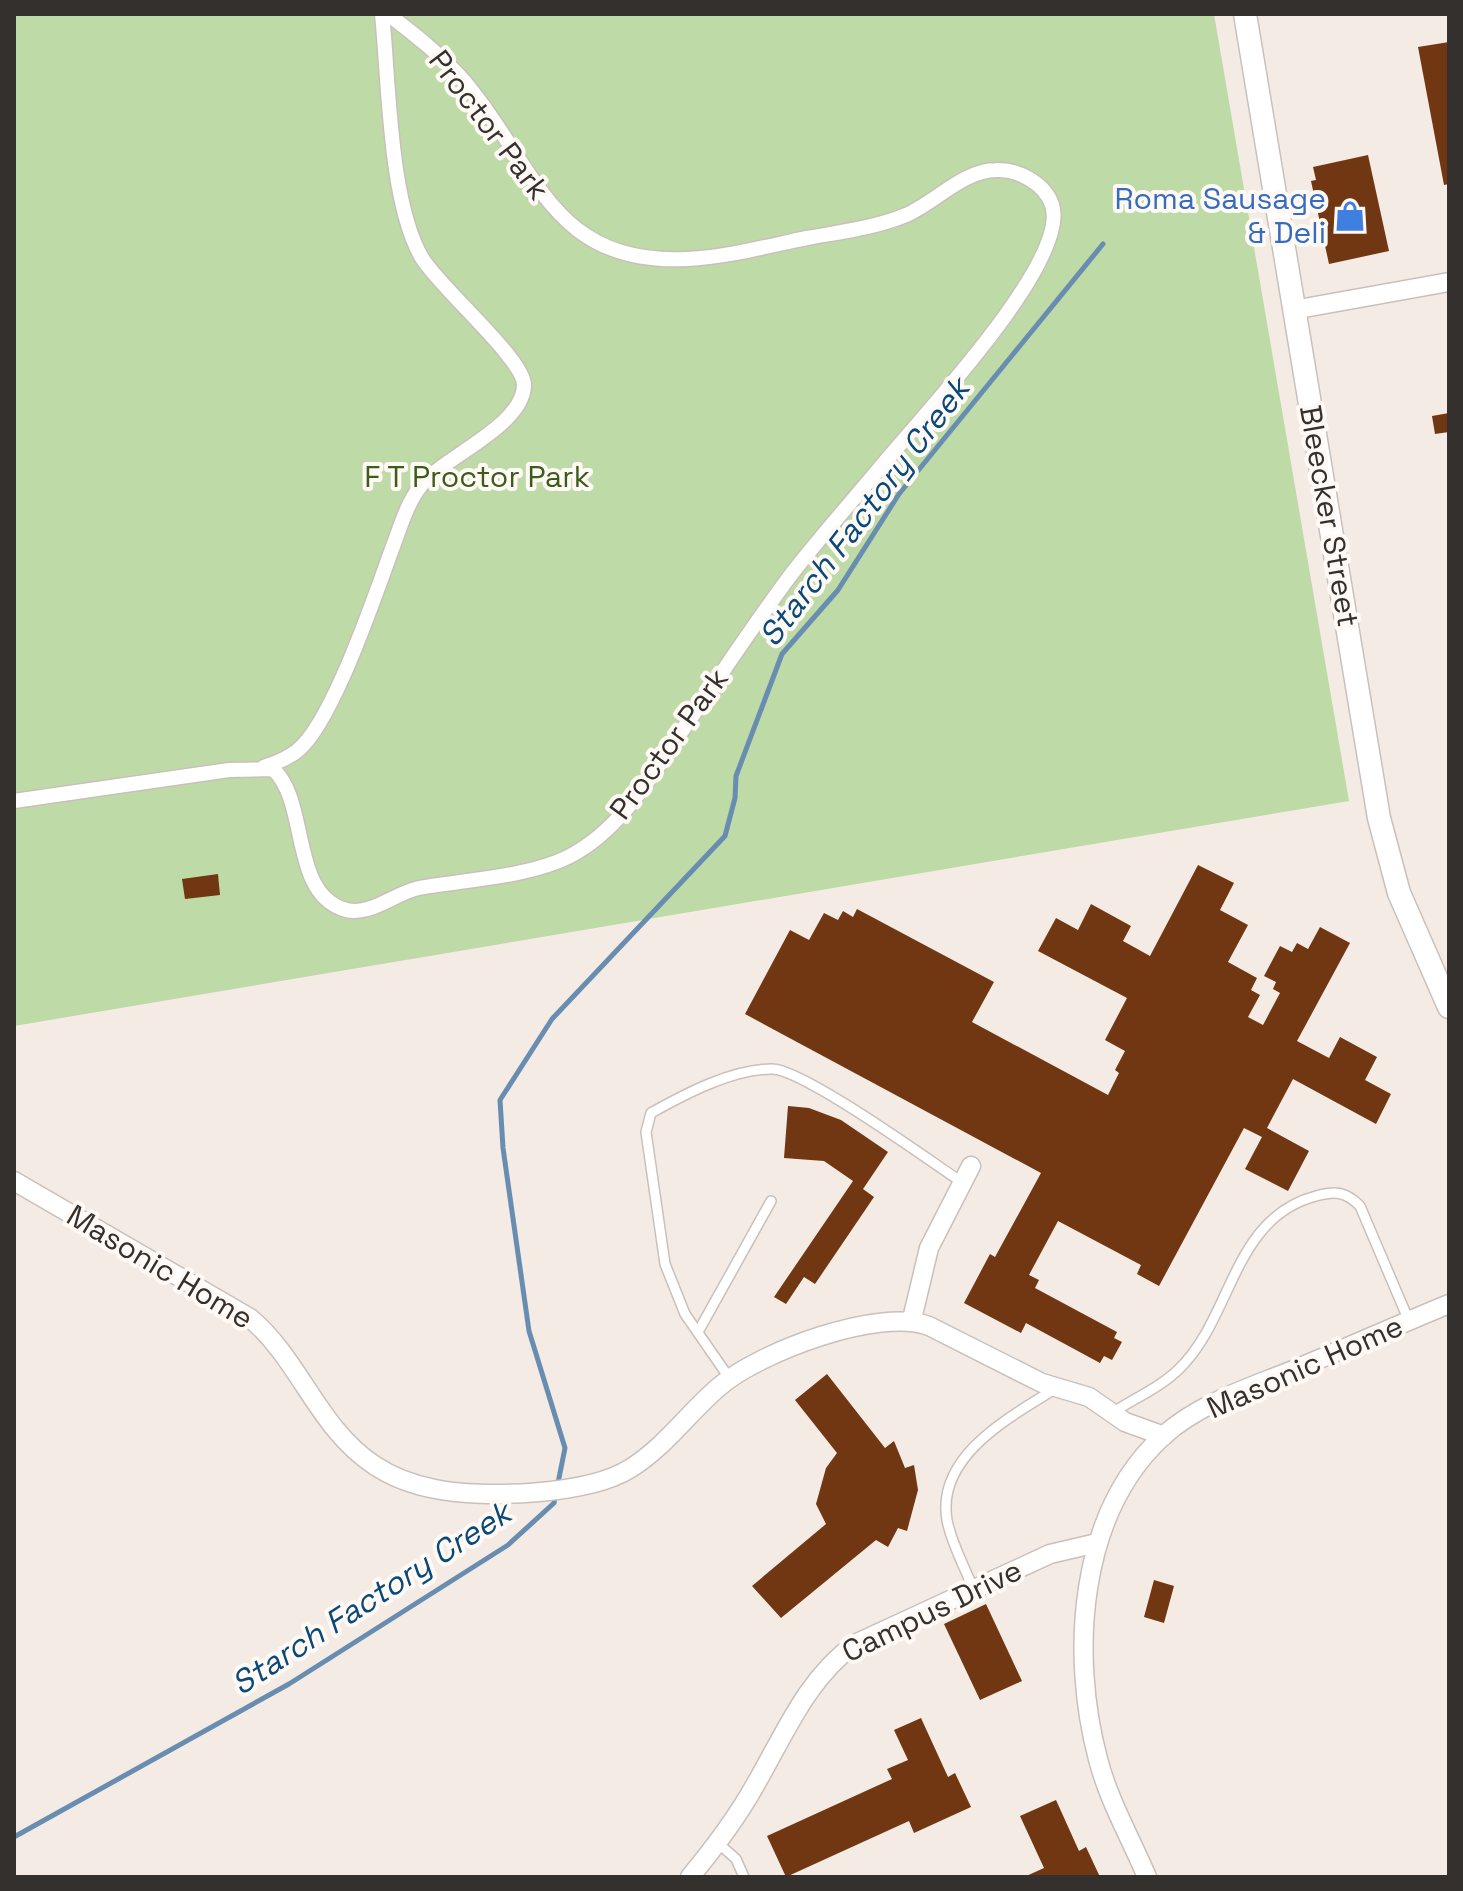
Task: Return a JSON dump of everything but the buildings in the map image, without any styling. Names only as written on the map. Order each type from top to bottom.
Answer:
[{"type":"street","name":"Proctor Park","points":[[14,801],[264,767],[298,751],[315,731],[363,628],[407,509],[425,480],[513,414],[524,386],[522,374],[511,357],[455,301],[422,258],[410,230],[401,200],[382,14]]},
{"type":"street","name":"Proctor Park","points":[[264,767],[282,778],[288,789],[298,837],[317,887],[326,898],[345,910],[367,910],[403,891],[546,865],[579,850],[634,801],[794,572],[1014,305],[1048,250],[1054,227],[1052,205],[1038,184],[999,169],[982,172],[905,215],[872,225],[690,259],[647,259],[609,250],[578,234],[550,205],[509,141],[464,82],[427,43],[388,14]]},
{"type":"street","name":"Bleecker Street","points":[[1245,14],[1379,818],[1399,893],[1449,1007]]},
{"type":"street","points":[[1293,310],[1449,282]]},
{"type":"street","points":[[967,1174],[922,1266],[912,1319],[1058,1387],[1089,1397],[1125,1422],[1164,1436]]},
{"type":"street","name":"Masonic Home","points":[[14,1181],[250,1318],[271,1335],[324,1416],[353,1448],[399,1479],[436,1490],[497,1493],[605,1480],[651,1454],[730,1379],[812,1339],[879,1321],[912,1319]]},
{"type":"street","name":"Masonic Home","points":[[1147,1877],[1098,1763],[1085,1703],[1089,1567],[1111,1504],[1125,1479],[1164,1436],[1217,1400],[1449,1304]]},
{"type":"street","name":"Campus Drive","points":[[690,1877],[718,1843],[829,1662],[855,1644],[1050,1554],[1097,1543]]},
{"type":"lane","points":[[730,1379],[685,1314],[665,1264],[646,1132],[651,1113],[677,1099],[748,1072],[775,1069],[823,1090],[967,1174]]},
{"type":"lane","points":[[1112,1413],[1178,1371],[1202,1341],[1245,1255],[1272,1218],[1297,1201],[1336,1191],[1350,1195],[1360,1206],[1409,1321]]},
{"type":"lane","points":[[698,1332],[771,1201]]},
{"type":"lane","points":[[973,1589],[947,1520],[947,1493],[971,1449],[1058,1387]]},
{"type":"lane","points":[[718,1843],[736,1859],[744,1877]]},
{"type":"green space","name":"F T Proctor Park","points":[[14,14],[1214,14],[1349,801],[14,1026]]},
{"type":"waterway","name":"Starch Factory Creek","points":[[14,1837],[289,1684],[508,1545],[554,1503],[565,1448],[529,1331],[503,1148],[500,1100],[552,1019],[725,836],[735,798],[736,776],[782,654],[838,590],[899,494],[1103,244]]},
{"type":"place","name":"Roma Sausage & Deli","points":[[1350,216]]}]
